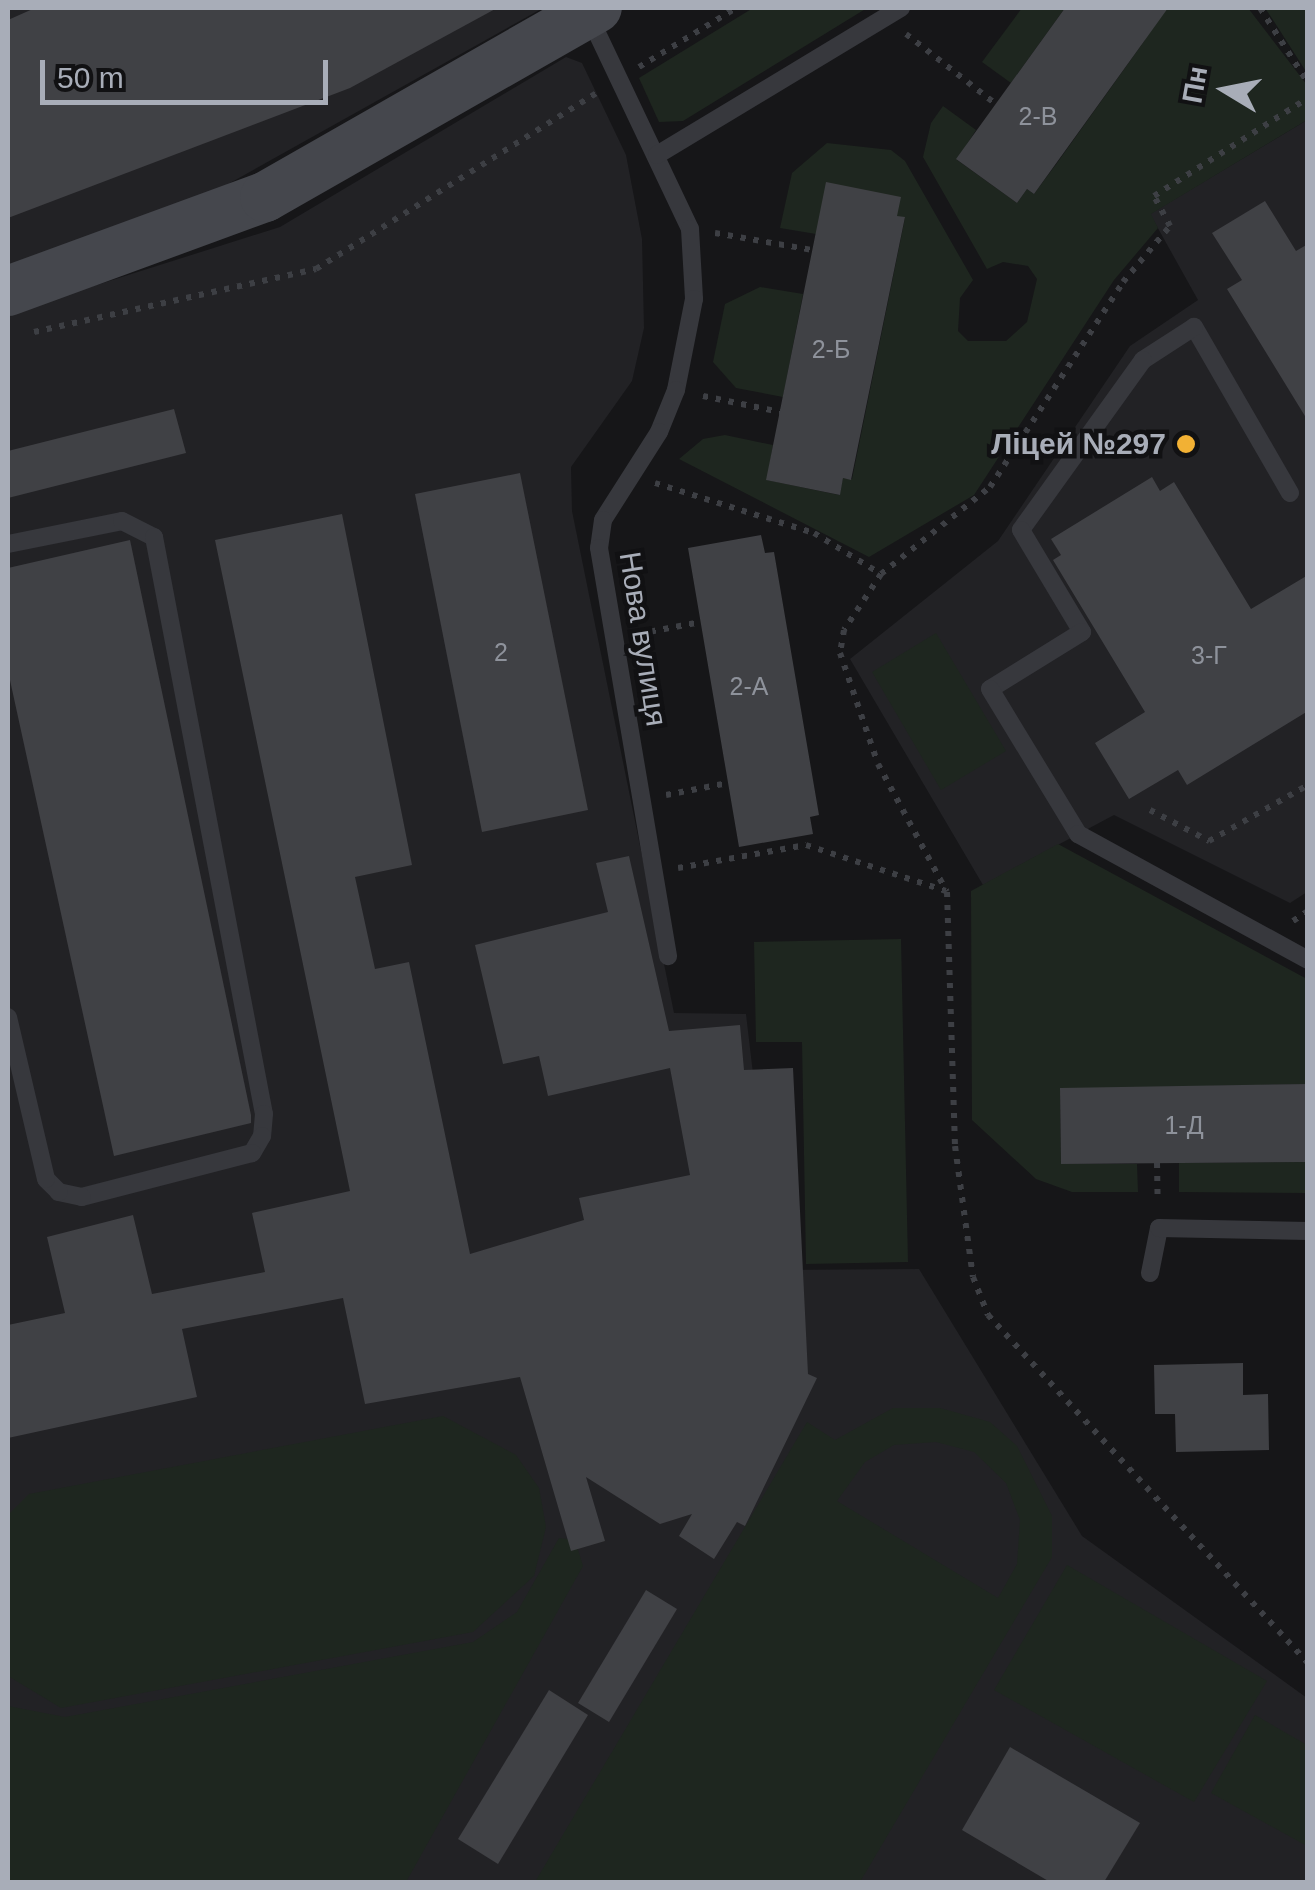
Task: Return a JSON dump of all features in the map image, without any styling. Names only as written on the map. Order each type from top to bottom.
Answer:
[{"type":"main road","points":[[17,312],[265,197],[592,11]]},
{"type":"lane","points":[[656,155],[902,8]]},
{"type":"lane","name":"Нова вулиця","points":[[592,11],[690,229],[694,299],[676,390],[603,520],[599,548],[668,956]]},
{"type":"lane","points":[[1290,492],[1194,327],[1143,360],[1021,530],[1082,632],[990,690],[1078,834],[1308,960]]},
{"type":"lane","points":[[8,544],[122,521],[154,538],[264,1114],[262,1136],[252,1154],[82,1197],[58,1192],[46,1180],[8,1017]]},
{"type":"lane","points":[[1150,1273],[1159,1228],[1308,1231]]},
{"type":"path","points":[[17,312],[316,269],[736,8]]},
{"type":"path","points":[[1260,8],[1308,83]]},
{"type":"path","points":[[885,18],[996,104]]},
{"type":"path","points":[[1308,98],[1154,196],[1170,226],[1123,282],[990,486],[881,574],[844,630],[840,654],[878,764],[947,892],[956,1146],[974,1277],[988,1315],[1308,1664]]},
{"type":"path","points":[[690,229],[812,250]]},
{"type":"path","points":[[676,390],[780,412]]},
{"type":"path","points":[[629,475],[814,534],[881,574]]},
{"type":"path","points":[[614,638],[700,622]]},
{"type":"path","points":[[641,800],[728,783]]},
{"type":"path","points":[[1150,810],[1209,841],[1308,784]]},
{"type":"path","points":[[1294,793],[1308,798]]},
{"type":"path","points":[[653,872],[806,845],[947,892]]},
{"type":"path","points":[[1157,1164],[1159,1228]]},
{"type":"shaded area","points":[[8,8],[543,8],[187,207],[8,265]]},
{"type":"shaded area","points":[[753,8],[867,8],[683,121],[659,122],[639,78]]},
{"type":"shaded area","points":[[1022,8],[1065,8],[1011,83],[982,62]]},
{"type":"shaded area","points":[[1158,8],[1248,8],[1307,85],[1307,120],[1151,214],[1158,228],[1114,280],[974,495],[869,557],[679,459],[703,439],[725,435],[773,445],[767,480],[839,495],[843,478],[852,479],[905,218],[816,234],[780,228],[792,173],[827,143],[891,150],[905,161],[973,280],[960,298],[958,331],[968,341],[1006,341],[1027,322],[1037,279],[1028,266],[1003,262],[987,269],[923,157],[931,123],[943,106],[976,130],[957,160],[1017,203],[1027,189],[1034,194],[1057,163],[1145,40],[1138,35]]},
{"type":"shaded area","points":[[1265,8],[1307,8],[1307,73],[1275,23]]},
{"type":"shaded area","points":[[566,57],[582,63],[626,155],[642,239],[644,328],[632,381],[571,467],[572,511],[674,1013],[746,1014],[776,1270],[919,1269],[1082,1536],[1307,1698],[1307,1882],[8,1882],[8,313],[280,227]]},
{"type":"shaded area","name":"Ліцей №297","points":[[1307,120],[1307,892],[1290,903],[1114,815],[983,885],[850,659],[998,541],[1130,346],[1198,300],[1150,214]]},
{"type":"shaded area","points":[[760,287],[803,294],[783,397],[736,388],[713,362],[725,304]]},
{"type":"shaded area","points":[[936,633],[1006,751],[941,790],[872,672]]},
{"type":"shaded area","points":[[1058,844],[1307,979],[1307,1084],[1060,1089],[1061,1164],[1137,1164],[1138,1192],[1072,1192],[1036,1179],[972,1120],[971,891]]},
{"type":"shaded area","points":[[901,939],[908,1262],[806,1264],[802,1042],[756,1042],[754,942]]},
{"type":"shaded area","points":[[1307,1162],[1307,1193],[1179,1192],[1179,1163]]},
{"type":"shaded area","points":[[893,1408],[940,1408],[990,1422],[1017,1446],[1052,1516],[1052,1557],[860,1882],[535,1882],[807,1422],[835,1440]],"holes":[[[936,1442],[974,1452],[1006,1483],[1020,1520],[1017,1564],[998,1598],[837,1501],[865,1462],[894,1445]]]},
{"type":"shaded area","points":[[443,1416],[516,1455],[539,1488],[546,1527],[534,1576],[473,1632],[61,1708],[8,1676],[8,1515],[29,1494]]},
{"type":"shaded area","points":[[559,1538],[575,1540],[583,1566],[406,1882],[8,1882],[8,1706],[65,1717],[473,1642],[517,1612]]},
{"type":"shaded area","points":[[1067,1565],[1267,1681],[1194,1802],[994,1690]]},
{"type":"shaded area","points":[[1255,1715],[1307,1745],[1307,1846],[1211,1793]]},
{"type":"building","points":[[35,8],[497,8],[350,88],[8,218],[8,20]]},
{"type":"building","points":[[1065,8],[1168,8],[1034,194],[1027,189],[1017,203],[956,159]]},
{"type":"building","points":[[826,182],[901,197],[897,216],[905,217],[851,480],[843,478],[840,495],[766,480]]},
{"type":"building","points":[[1265,201],[1296,251],[1308,244],[1308,421],[1227,289],[1242,280],[1212,233]]},
{"type":"building","points":[[174,409],[186,453],[8,498],[8,451]]},
{"type":"building","points":[[520,473],[588,810],[482,832],[415,494]]},
{"type":"building","points":[[1152,477],[1160,491],[1174,482],[1251,609],[1308,575],[1308,711],[1187,785],[1178,770],[1129,799],[1095,743],[1145,712],[1053,560],[1061,555],[1051,539]]},
{"type":"building","points":[[342,514],[412,865],[355,877],[375,969],[409,962],[470,1254],[584,1220],[579,1198],[690,1175],[670,1068],[548,1096],[539,1056],[503,1064],[475,945],[608,912],[596,863],[629,856],[669,1031],[740,1025],[744,1070],[793,1068],[808,1374],[817,1378],[745,1526],[737,1522],[714,1559],[679,1536],[692,1514],[660,1524],[586,1477],[605,1541],[571,1551],[520,1377],[365,1404],[343,1298],[182,1329],[197,1397],[8,1438],[8,1325],[65,1313],[47,1237],[133,1215],[152,1294],[265,1272],[252,1213],[350,1191],[215,540]]},
{"type":"building","points":[[761,535],[765,553],[774,552],[819,815],[810,817],[813,834],[739,847],[688,548]]},
{"type":"building","points":[[130,540],[251,1123],[114,1156],[8,671],[8,568]]},
{"type":"building","points":[[1308,1084],[1308,1162],[1061,1164],[1060,1088]]},
{"type":"building","points":[[1243,1363],[1243,1395],[1268,1394],[1269,1450],[1176,1452],[1175,1414],[1155,1414],[1154,1365]]},
{"type":"building","points":[[646,1590],[677,1609],[609,1722],[578,1703]]},
{"type":"building","points":[[549,1690],[588,1715],[498,1864],[458,1839]]},
{"type":"building","points":[[1010,1747],[1140,1823],[1104,1882],[1050,1882],[962,1830]]},
{"type":"place","name":"Ліцей №297","points":[[1186,444]]}]
